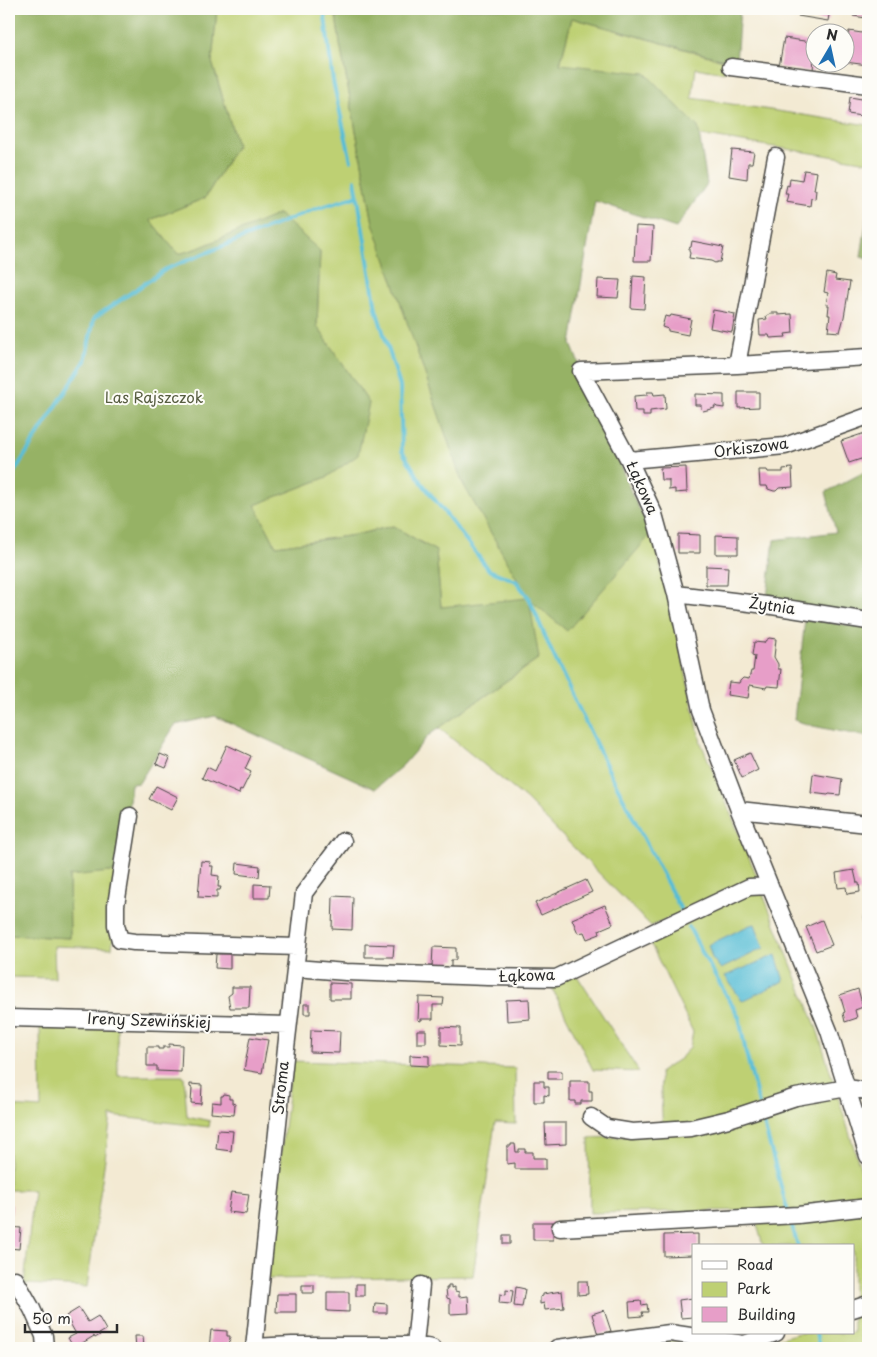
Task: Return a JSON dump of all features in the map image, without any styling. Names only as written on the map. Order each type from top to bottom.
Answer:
[{"type":"street","points":[[731,67],[868,85]]},
{"type":"street","points":[[737,365],[776,158]]},
{"type":"street","name":"Łąkowa","points":[[868,357],[737,365],[581,371],[629,460],[654,514],[676,594],[701,710],[739,810],[829,1031],[868,1156]]},
{"type":"street","name":"Orkiszowa","points":[[629,460],[785,446],[868,416]]},
{"type":"street","name":"Żytnia","points":[[676,594],[766,605],[868,621]]},
{"type":"street","points":[[739,810],[868,824]]},
{"type":"street","points":[[130,816],[116,905],[116,925],[120,940],[297,947]]},
{"type":"street","name":"Stroma","points":[[254,1348],[304,893],[342,841]]},
{"type":"street","name":"Łąkowa","points":[[295,968],[346,972],[556,978],[749,887],[770,886]]},
{"type":"street","name":"Ireny Szewińskiej","points":[[9,1018],[288,1025]]},
{"type":"street","points":[[591,1117],[607,1128],[632,1132],[691,1128],[729,1120],[796,1097],[847,1088],[868,1091]]},
{"type":"street","points":[[560,1228],[798,1215],[868,1208]]},
{"type":"street","points":[[15,1279],[32,1309],[44,1336],[45,1348]]},
{"type":"street","points":[[415,1345],[421,1285]]},
{"type":"street","points":[[854,1309],[868,1304]]},
{"type":"street","points":[[557,1348],[670,1333],[744,1344],[773,1334]]},
{"type":"street","points":[[254,1348],[292,1345],[415,1345],[432,1348]]},
{"type":"green space","name":"Las Rajszczok","points":[[9,9],[217,9],[212,62],[237,145],[205,198],[150,220],[178,254],[196,249],[279,214],[320,251],[317,326],[369,403],[358,455],[327,477],[255,505],[276,546],[355,535],[393,526],[436,551],[441,607],[528,598],[462,482],[373,223],[335,9],[740,9],[736,63],[572,18],[560,64],[645,73],[698,127],[707,184],[676,228],[595,201],[571,344],[633,497],[652,533],[567,631],[529,599],[539,658],[429,735],[403,765],[375,789],[215,716],[175,725],[139,783],[131,784],[121,871],[69,876],[70,938],[9,935]]},
{"type":"green space","points":[[217,9],[335,9],[373,223],[652,533],[701,743],[758,879],[651,926],[526,799],[439,728],[539,658],[441,607],[436,551],[393,526],[355,535],[276,546],[254,505],[327,477],[369,404],[317,326],[320,251],[196,249],[177,255],[150,220],[205,198],[237,145],[212,62]]},
{"type":"green space","points":[[572,18],[723,60],[725,73],[696,68],[692,98],[868,125],[868,162],[699,135],[698,127],[560,65]]},
{"type":"green space","points":[[868,210],[868,259],[861,257]]},
{"type":"green space","points":[[868,470],[868,613],[766,605],[774,540],[836,532],[826,492]]},
{"type":"green space","points":[[805,619],[868,628],[868,737],[813,726],[794,720]]},
{"type":"green space","points":[[121,871],[112,948],[54,946],[55,978],[9,977],[9,935],[70,938],[69,875]]},
{"type":"green space","points":[[754,887],[762,892],[816,1026],[868,1193],[868,1300],[854,1305],[854,1244],[762,1244],[753,1210],[590,1213],[589,1138],[663,1135],[660,1072],[681,1058],[690,1047],[693,1032],[648,938]]},
{"type":"green space","points":[[860,920],[868,921],[868,945]]},
{"type":"green space","points":[[576,974],[639,1072],[593,1070],[549,982]]},
{"type":"green space","points":[[40,1025],[117,1027],[118,1076],[184,1076],[187,1116],[210,1121],[209,1127],[111,1116],[87,1287],[24,1284],[34,1190],[9,1190],[9,1106],[41,1108]]},
{"type":"green space","points":[[292,1061],[515,1068],[516,1124],[495,1123],[473,1276],[266,1279]]},
{"type":"green space","points":[[868,1311],[868,1348],[750,1348],[795,1334],[854,1334],[854,1316]]},
{"type":"green space","points":[[665,1340],[728,1348],[597,1348]]},
{"type":"water","points":[[755,924],[764,948],[721,969],[712,958],[708,945]]},
{"type":"water","points":[[776,955],[784,981],[742,1001],[725,976]]},
{"type":"building","points":[[800,9],[830,9],[828,21],[798,16]]},
{"type":"building","points":[[854,9],[868,9],[866,18],[853,16]]},
{"type":"building","points":[[854,32],[868,34],[865,50],[868,51],[868,65],[854,63]]},
{"type":"building","points":[[784,38],[804,41],[804,71],[779,67]]},
{"type":"building","points":[[850,97],[868,100],[868,117],[848,114]]},
{"type":"building","points":[[732,150],[754,152],[752,163],[748,163],[747,179],[729,176]]},
{"type":"building","points":[[804,170],[817,172],[814,190],[816,190],[815,199],[811,198],[810,206],[786,202],[788,194],[785,194],[790,178],[802,180]]},
{"type":"building","points":[[636,226],[653,227],[651,261],[634,261]]},
{"type":"building","points":[[692,241],[723,247],[720,262],[715,263],[689,258],[689,248]]},
{"type":"building","points":[[827,273],[836,275],[835,280],[850,282],[840,332],[828,331],[830,315],[828,315],[829,305],[826,305],[828,293],[824,292]]},
{"type":"building","points":[[633,276],[646,277],[644,309],[631,308]]},
{"type":"building","points":[[598,279],[620,280],[618,298],[597,297]]},
{"type":"building","points":[[713,310],[735,314],[732,332],[710,328]]},
{"type":"building","points":[[771,313],[778,313],[778,315],[792,314],[793,333],[785,334],[786,337],[770,338],[769,335],[760,335],[759,320],[767,319],[766,316]]},
{"type":"building","points":[[671,315],[691,319],[688,335],[668,331],[668,329],[662,327],[665,316],[670,317]]},
{"type":"building","points":[[647,392],[653,392],[654,395],[665,394],[666,409],[650,411],[650,416],[643,416],[643,411],[635,411],[634,396],[647,395]]},
{"type":"building","points":[[738,392],[759,392],[759,407],[738,408]]},
{"type":"building","points":[[695,394],[724,395],[724,408],[714,406],[715,408],[703,411],[701,405],[695,405]]},
{"type":"building","points":[[868,432],[868,458],[849,463],[841,441]]},
{"type":"building","points":[[686,467],[687,492],[675,493],[675,489],[669,490],[669,480],[661,480],[660,468]]},
{"type":"building","points":[[792,468],[793,487],[779,488],[774,491],[768,489],[767,486],[760,486],[759,470],[783,472],[783,469]]},
{"type":"building","points":[[678,534],[700,535],[700,553],[678,553]]},
{"type":"building","points":[[716,535],[738,536],[738,554],[716,554]]},
{"type":"building","points":[[706,566],[728,567],[727,585],[706,585]]},
{"type":"building","points":[[769,638],[776,639],[774,657],[778,664],[778,669],[781,669],[779,687],[767,686],[766,688],[750,685],[748,698],[727,695],[729,682],[739,683],[743,678],[749,679],[751,671],[753,671],[755,656],[752,655],[754,642],[764,643]]},
{"type":"building","points":[[227,745],[251,756],[245,769],[251,772],[242,790],[240,789],[239,794],[202,778],[207,767],[215,771]]},
{"type":"building","points":[[750,753],[758,770],[742,778],[734,760]]},
{"type":"building","points":[[160,754],[170,758],[166,768],[156,764]]},
{"type":"building","points":[[813,774],[842,779],[840,795],[811,793]]},
{"type":"building","points":[[156,786],[178,797],[171,810],[149,799]]},
{"type":"building","points":[[201,861],[211,862],[210,866],[213,866],[212,875],[219,876],[218,887],[221,887],[220,890],[217,890],[217,898],[198,897]]},
{"type":"building","points":[[237,863],[260,866],[259,877],[236,874]]},
{"type":"building","points":[[854,870],[860,892],[847,894],[846,887],[838,888],[836,873]]},
{"type":"building","points":[[586,880],[592,892],[541,915],[535,903]]},
{"type":"building","points":[[254,884],[270,885],[269,898],[254,898]]},
{"type":"building","points":[[333,896],[353,897],[352,930],[332,929]]},
{"type":"building","points":[[605,905],[613,924],[599,930],[600,934],[587,939],[584,932],[578,933],[572,919]]},
{"type":"building","points":[[822,920],[832,945],[816,951],[806,927]]},
{"type":"building","points":[[365,944],[394,945],[393,957],[365,957]]},
{"type":"building","points":[[433,947],[456,948],[456,960],[451,960],[451,968],[432,967]]},
{"type":"building","points":[[216,954],[230,954],[230,969],[215,968]]},
{"type":"building","points":[[330,983],[351,984],[351,999],[330,999]]},
{"type":"building","points":[[232,987],[250,987],[249,1008],[230,1008],[228,996],[232,993]]},
{"type":"building","points":[[858,989],[863,1007],[855,1010],[857,1018],[845,1022],[843,1013],[845,1012],[840,995]]},
{"type":"building","points":[[419,997],[444,998],[443,1005],[433,1005],[433,1019],[418,1020]]},
{"type":"building","points":[[529,999],[530,1019],[507,1021],[506,1000]]},
{"type":"building","points":[[304,1004],[310,1004],[310,1014],[304,1014]]},
{"type":"building","points":[[441,1027],[460,1028],[460,1046],[441,1045]]},
{"type":"building","points":[[311,1030],[340,1031],[339,1053],[310,1052]]},
{"type":"building","points":[[417,1030],[426,1030],[426,1043],[417,1043]]},
{"type":"building","points":[[250,1037],[268,1040],[262,1073],[244,1070]]},
{"type":"building","points":[[169,1044],[182,1045],[181,1072],[157,1071],[157,1066],[147,1066],[147,1047],[163,1049],[163,1047],[169,1047]]},
{"type":"building","points":[[410,1055],[429,1056],[429,1066],[410,1065]]},
{"type":"building","points":[[548,1071],[562,1071],[562,1079],[548,1079]]},
{"type":"building","points":[[534,1081],[544,1081],[544,1087],[549,1087],[549,1096],[544,1095],[544,1102],[534,1102]]},
{"type":"building","points":[[570,1081],[589,1081],[592,1101],[581,1101],[581,1104],[575,1104],[575,1101],[570,1101]]},
{"type":"building","points":[[190,1084],[202,1085],[201,1104],[191,1103],[192,1088]]},
{"type":"building","points":[[224,1094],[229,1095],[229,1099],[232,1099],[232,1103],[235,1104],[234,1115],[211,1113],[212,1102],[221,1103],[221,1096]]},
{"type":"building","points":[[545,1123],[566,1123],[566,1144],[546,1145]]},
{"type":"building","points":[[218,1130],[233,1131],[231,1151],[216,1149]]},
{"type":"building","points":[[511,1144],[515,1144],[516,1152],[519,1152],[519,1149],[525,1149],[525,1152],[533,1152],[533,1158],[546,1158],[546,1169],[515,1169],[515,1163],[507,1164],[507,1146],[511,1146]]},
{"type":"building","points":[[231,1192],[249,1194],[246,1214],[228,1212]]},
{"type":"building","points":[[9,1204],[12,1204],[11,1215],[9,1215]]},
{"type":"building","points":[[533,1222],[553,1222],[553,1240],[533,1240]]},
{"type":"building","points":[[9,1227],[21,1228],[19,1249],[9,1248]]},
{"type":"building","points":[[698,1234],[698,1244],[692,1244],[692,1255],[664,1256],[664,1235]]},
{"type":"building","points":[[503,1235],[510,1235],[510,1244],[503,1244]]},
{"type":"building","points":[[578,1281],[587,1281],[588,1294],[578,1295]]},
{"type":"building","points":[[356,1284],[364,1284],[364,1296],[356,1296]]},
{"type":"building","points":[[302,1285],[314,1285],[314,1293],[302,1293]]},
{"type":"building","points":[[448,1285],[451,1285],[451,1288],[455,1287],[455,1291],[459,1292],[459,1297],[468,1296],[469,1313],[450,1314],[450,1299],[447,1298],[446,1288],[448,1288]]},
{"type":"building","points":[[516,1287],[525,1289],[522,1307],[514,1306]]},
{"type":"building","points":[[506,1290],[513,1291],[511,1304],[499,1303],[500,1294],[506,1295]]},
{"type":"building","points":[[562,1291],[564,1308],[545,1310],[544,1303],[540,1304],[540,1297],[543,1294]]},
{"type":"building","points":[[327,1292],[349,1292],[349,1312],[327,1311]]},
{"type":"building","points":[[277,1294],[296,1294],[296,1312],[276,1312]]},
{"type":"building","points":[[692,1298],[692,1317],[681,1318],[679,1300]]},
{"type":"building","points":[[641,1301],[642,1305],[647,1304],[648,1312],[642,1312],[643,1316],[630,1317],[629,1302]]},
{"type":"building","points":[[375,1303],[387,1304],[387,1313],[374,1313]]},
{"type":"building","points":[[79,1308],[88,1322],[98,1316],[106,1330],[95,1338],[94,1336],[74,1348],[68,1338],[76,1334],[66,1316]]},
{"type":"building","points":[[604,1310],[611,1331],[598,1335],[592,1314]]},
{"type":"building","points":[[211,1330],[227,1331],[227,1336],[230,1336],[229,1348],[209,1348]]},
{"type":"building","points":[[135,1336],[143,1336],[144,1348],[136,1348]]},
{"type":"waterway","points":[[324,9],[333,81],[351,161]]},
{"type":"waterway","points":[[355,180],[376,309],[400,386],[402,451],[422,483],[489,570],[516,581],[529,598],[550,648],[607,767],[681,910]]},
{"type":"waterway","points":[[9,480],[85,361],[94,318],[166,269],[315,209],[358,196]]},
{"type":"waterway","points":[[689,927],[739,1017],[759,1104]]},
{"type":"waterway","points":[[761,1113],[788,1212]]},
{"type":"waterway","points":[[790,1219],[797,1244]]},
{"type":"waterway","points":[[816,1334],[819,1348]]}]
